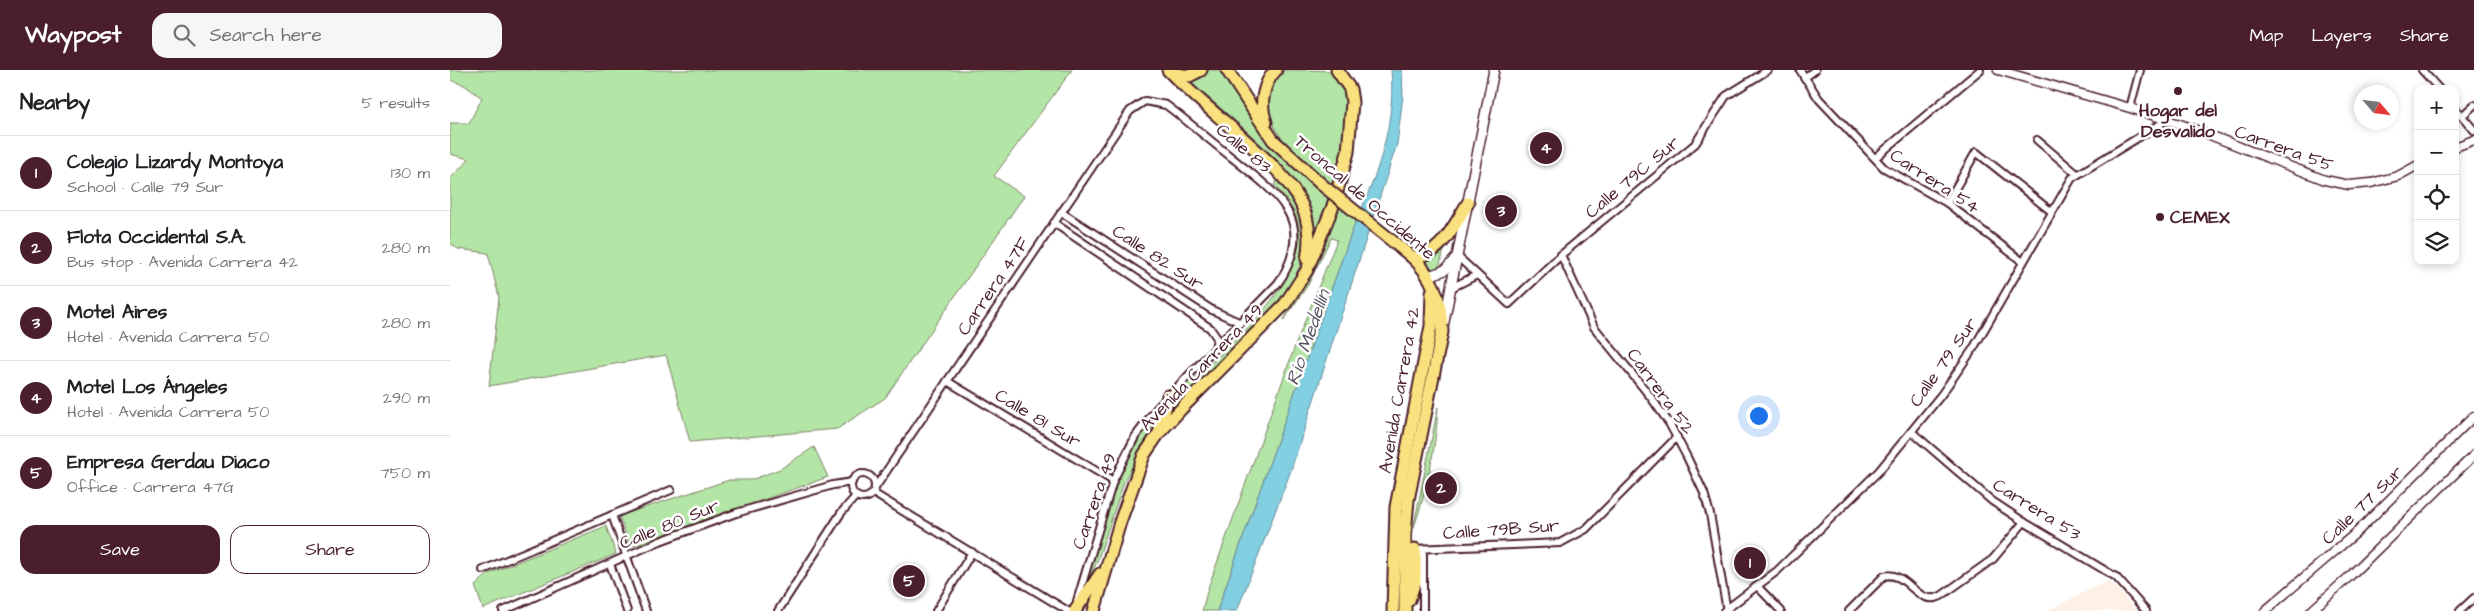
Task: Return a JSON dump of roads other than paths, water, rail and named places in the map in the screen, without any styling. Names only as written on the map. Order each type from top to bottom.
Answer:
[{"type":"highway","points":[[1169,70],[1181,76],[1189,76],[1201,70]]},
{"type":"highway","name":"Troncal de Occidente","points":[[1169,70],[1279,171],[1296,193],[1305,212],[1309,229],[1309,247],[1306,266],[1294,294]]},
{"type":"highway","name":"Troncal de Occidente","points":[[1227,70],[1273,140],[1321,184],[1411,256],[1429,276]]},
{"type":"highway","points":[[1273,140],[1262,109],[1263,94],[1276,70]]},
{"type":"highway","points":[[1294,294],[1307,270],[1334,206],[1348,152],[1352,102],[1350,89],[1337,70]]},
{"type":"highway","points":[[1411,256],[1425,256],[1438,247],[1468,203]]},
{"type":"highway","name":"Avenida Carrera 42","points":[[1406,611],[1405,566],[1414,549],[1408,500],[1442,332],[1440,306],[1429,276]]},
{"type":"highway","name":"Avenida Carrera 42","points":[[1393,609],[1394,524],[1431,326],[1433,303],[1429,276]]},
{"type":"highway","name":"Avenida Carrera 49","points":[[1094,611],[1106,566],[1137,469],[1159,433],[1294,294]]},
{"type":"highway","points":[[1159,433],[1168,396]]},
{"type":"highway","points":[[1406,611],[1415,581],[1414,549]]},
{"type":"highway","points":[[1075,611],[1106,566]]},
{"type":"highway","points":[[1393,609],[1405,566]]},
{"type":"main road","points":[[1442,332],[1494,70]]},
{"type":"main road","points":[[1429,276],[1445,270],[1458,256]]},
{"type":"street","name":"Calle 79C Sur","points":[[1477,275],[1509,304],[1561,255],[1695,144],[1726,96],[1768,70]]},
{"type":"street","name":"Carrera 54","points":[[1800,70],[1818,99],[1874,158],[1898,178],[1947,203],[2023,262]]},
{"type":"street","points":[[1804,78],[1815,70]]},
{"type":"street","points":[[1874,158],[1980,70]]},
{"type":"street","name":"Carrera 55","points":[[1998,70],[2167,120],[2333,182],[2349,185],[2371,183],[2398,176],[2414,168]]},
{"type":"street","points":[[2130,108],[2140,70]]},
{"type":"street","points":[[2422,70],[2435,85]]},
{"type":"street","name":"Calle 83","points":[[1140,103],[1152,101],[1166,105],[1274,194],[1290,215],[1294,227],[1293,251]]},
{"type":"street","name":"Carrera 47F","points":[[874,490],[1130,111],[1140,103]]},
{"type":"street","points":[[2462,116],[2474,105]]},
{"type":"street","points":[[2459,113],[2474,130]]},
{"type":"street","name":"Calle 79 Sur","points":[[1726,610],[1758,588],[1879,471],[1912,432],[1966,361],[2068,184],[2077,174],[2167,120]]},
{"type":"street","points":[[2036,140],[2077,174]]},
{"type":"street","points":[[2459,146],[2474,140]]},
{"type":"street","points":[[1947,203],[1976,152],[2052,212]]},
{"type":"street","name":"Calle 82 Sur","points":[[1062,212],[1212,310],[1241,323]]},
{"type":"street","name":"Calle 82 Sur","points":[[1054,223],[1210,328],[1217,338],[1216,349]]},
{"type":"street","name":"Carrera 49","points":[[1075,611],[1113,481],[1135,437],[1168,396],[1241,323],[1286,273],[1293,251]]},
{"type":"street","name":"Carrera 52","points":[[1561,255],[1594,327],[1650,396],[1677,437],[1704,493],[1726,610]]},
{"type":"street","points":[[1451,288],[1477,275],[1458,256]]},
{"type":"street","name":"Calle 81 Sur","points":[[947,381],[1113,481]]},
{"type":"street","name":"Calle 77 Sur","points":[[2265,611],[2358,532],[2474,416]]},
{"type":"street","name":"Carrera 53","points":[[1912,432],[1976,488],[2024,522],[2108,570],[2146,611]]},
{"type":"street","name":"Calle 79B Sur","points":[[1414,549],[1560,543],[1571,539],[1586,529],[1677,437]]},
{"type":"street","points":[[2311,611],[2350,576],[2474,456]]},
{"type":"street","points":[[868,475],[873,480],[874,490],[863,498],[856,496],[851,489],[852,482],[856,476],[868,475]]},
{"type":"street","name":"Calle 80 Sur","points":[[503,611],[520,608],[660,541],[736,513],[841,482],[852,482]]},
{"type":"street","name":"Calle 80 Sur","points":[[483,570],[671,490]]},
{"type":"street","points":[[874,490],[1068,611]]},
{"type":"street","points":[[778,611],[785,608],[841,513],[856,496]]},
{"type":"street","points":[[612,515],[646,611]]},
{"type":"street","points":[[1850,611],[1884,576],[1891,574],[1898,576],[1927,599],[1934,600],[1993,560],[2024,522]]},
{"type":"street","points":[[1414,549],[1423,611]]},
{"type":"street","points":[[936,611],[972,552]]},
{"type":"street","points":[[610,564],[627,611]]},
{"type":"street","points":[[1758,588],[1781,611]]},
{"type":"street","points":[[2460,611],[2474,598]]},
{"type":"water","points":[[1391,70],[1402,70],[1403,96],[1397,144],[1290,473],[1237,611],[1217,611],[1356,220],[1378,166],[1384,147],[1391,108]]},
{"type":"place","name":"Hogar del Desvalido","points":[[2178,91]]},
{"type":"place","name":"Motel Los Ángeles","points":[[1546,148]]},
{"type":"place","name":"Motel Aires","points":[[1501,211]]},
{"type":"place","name":"CEMEX","points":[[2160,217]]},
{"type":"place","name":"Flota Occidental S.A.","points":[[1441,488]]},
{"type":"place","name":"Colegio Lizardy Montoya","points":[[1750,563]]},
{"type":"place","name":"Empresa Gerdau Diaco","points":[[909,581]]},
{"type":"water label","name":"Río Medellín","points":[[1307,337]]}]
